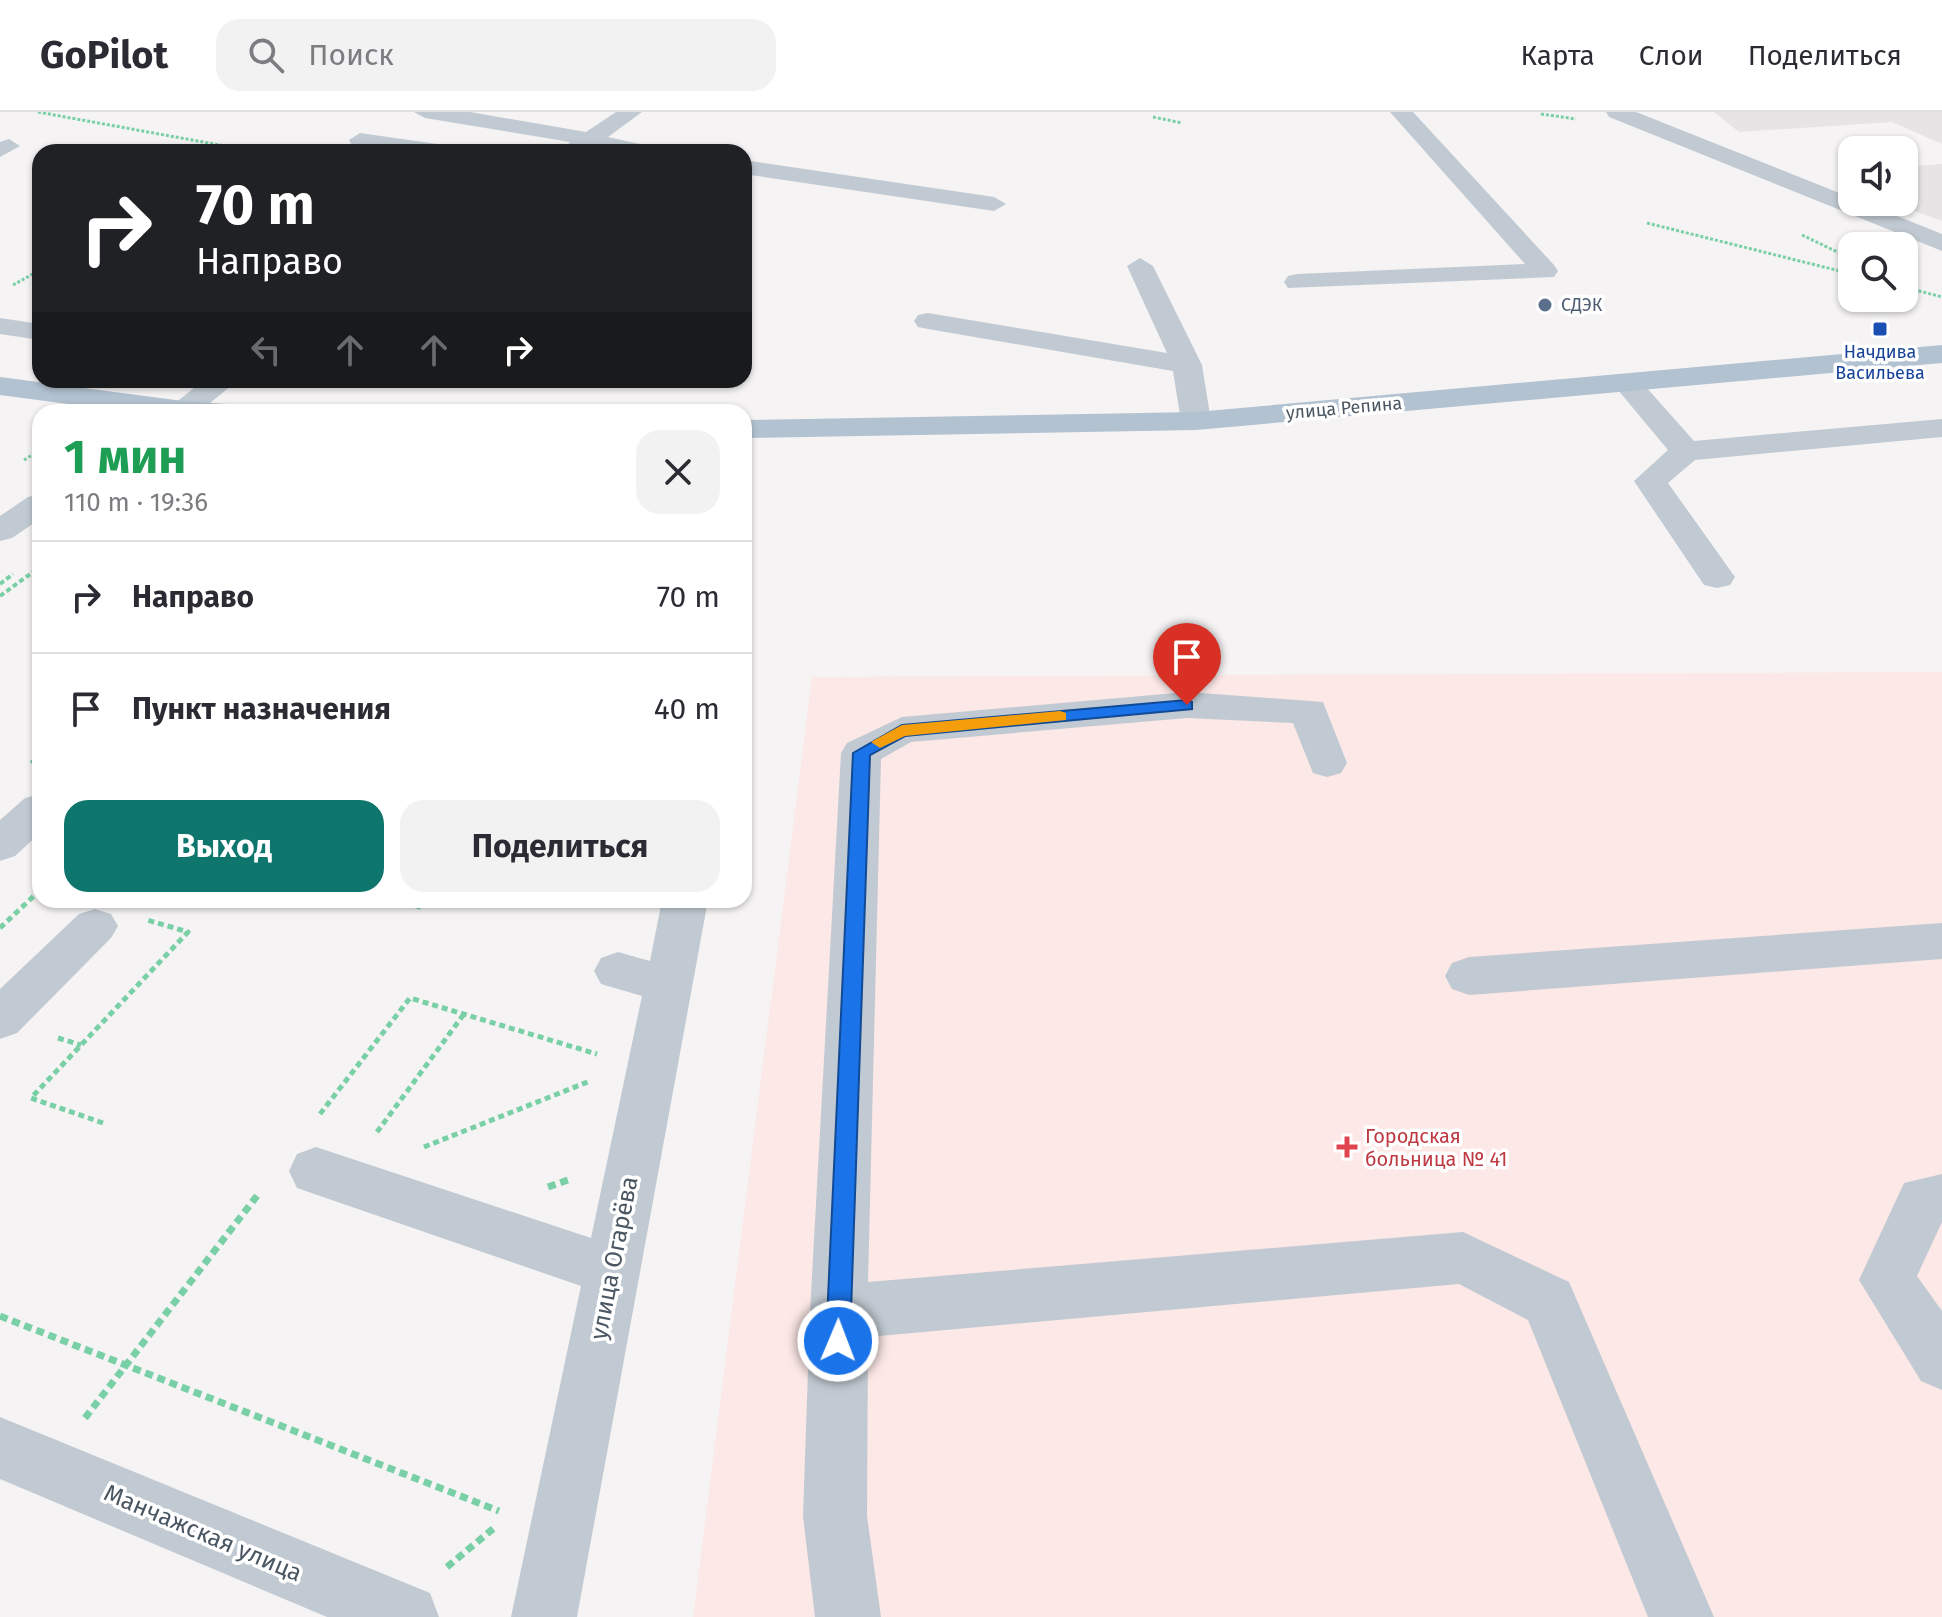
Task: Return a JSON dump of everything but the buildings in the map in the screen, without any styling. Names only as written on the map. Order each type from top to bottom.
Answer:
[{"type":"main road","name":"улица Репина","points":[[752,429],[1196,421],[1942,354]]},
{"type":"main road","points":[[0,386],[130,404]]},
{"type":"street","points":[[352,144],[412,112]]},
{"type":"street","points":[[425,112],[571,144]]},
{"type":"street","points":[[1297,282],[1545,271],[1401,112]]},
{"type":"street","points":[[1619,113],[1674,112]]},
{"type":"street","points":[[572,113],[625,116]]},
{"type":"street","points":[[1619,113],[1942,243]]},
{"type":"street","points":[[583,144],[625,116]]},
{"type":"street","points":[[360,140],[388,144]]},
{"type":"street","points":[[752,168],[994,204]]},
{"type":"street","points":[[1140,266],[1187,365],[1196,421]]},
{"type":"street","points":[[928,321],[1187,365]]},
{"type":"street","points":[[0,326],[32,331]]},
{"type":"street","points":[[1628,384],[1686,451]]},
{"type":"street","points":[[190,404],[212,388]]},
{"type":"street","points":[[1717,577],[1650,481],[1686,451],[1942,428]]},
{"type":"street","points":[[0,531],[32,509]]},
{"type":"street","points":[[848,1617],[835,1516],[839,1312],[861,753],[902,730],[1187,705],[1309,711],[1327,763]]},
{"type":"street","points":[[0,845],[32,816]]},
{"type":"street","name":"улица Огарёва","points":[[544,1617],[612,1271],[643,978],[681,908]]},
{"type":"street","points":[[0,1019],[95,926]]},
{"type":"street","points":[[1469,976],[1942,941]]},
{"type":"street","points":[[316,1171],[612,1271]]},
{"type":"street","points":[[1942,1198],[1923,1200],[1887,1280],[1942,1361]]},
{"type":"street","points":[[839,1312],[1463,1258],[1549,1301],[1681,1617]]},
{"type":"street","name":"Манчажская улица","points":[[0,1448],[406,1617]]},
{"type":"path","points":[[38,112],[214,144]]},
{"type":"path","points":[[1153,117],[1182,123]]},
{"type":"path","points":[[1647,223],[1838,271]]},
{"type":"path","points":[[1918,291],[1942,297]]},
{"type":"path","points":[[17,572],[32,576]]},
{"type":"path","points":[[0,596],[32,573]]},
{"type":"path","points":[[0,928],[32,898]]},
{"type":"path","points":[[103,1123],[31,1098],[188,932],[142,919]]},
{"type":"path","points":[[375,1135],[464,1014]]},
{"type":"path","points":[[420,1148],[602,1076]]},
{"type":"path","points":[[0,1316],[561,1534]]},
{"type":"shaded area","points":[[1714,112],[1942,112],[1942,144],[1892,122],[1739,132]]},
{"type":"shaded area","points":[[1942,164],[1942,221],[1918,212],[1918,166]]},
{"type":"shaded area","name":"Городская больница № 41","points":[[1942,672],[1942,1617],[693,1617],[812,677]]},
{"type":"slow traffic","points":[[880,742],[902,730],[1060,717]]},
{"type":"place","name":"СДЭК","points":[[1545,305]]},
{"type":"place","name":"Начдива Васильева","points":[[1880,329]]},
{"type":"place","name":"Городская больница № 41","points":[[1347,1147]]},
{"type":"route","points":[[838,1341],[861,753],[902,730],[1187,705]]}]
